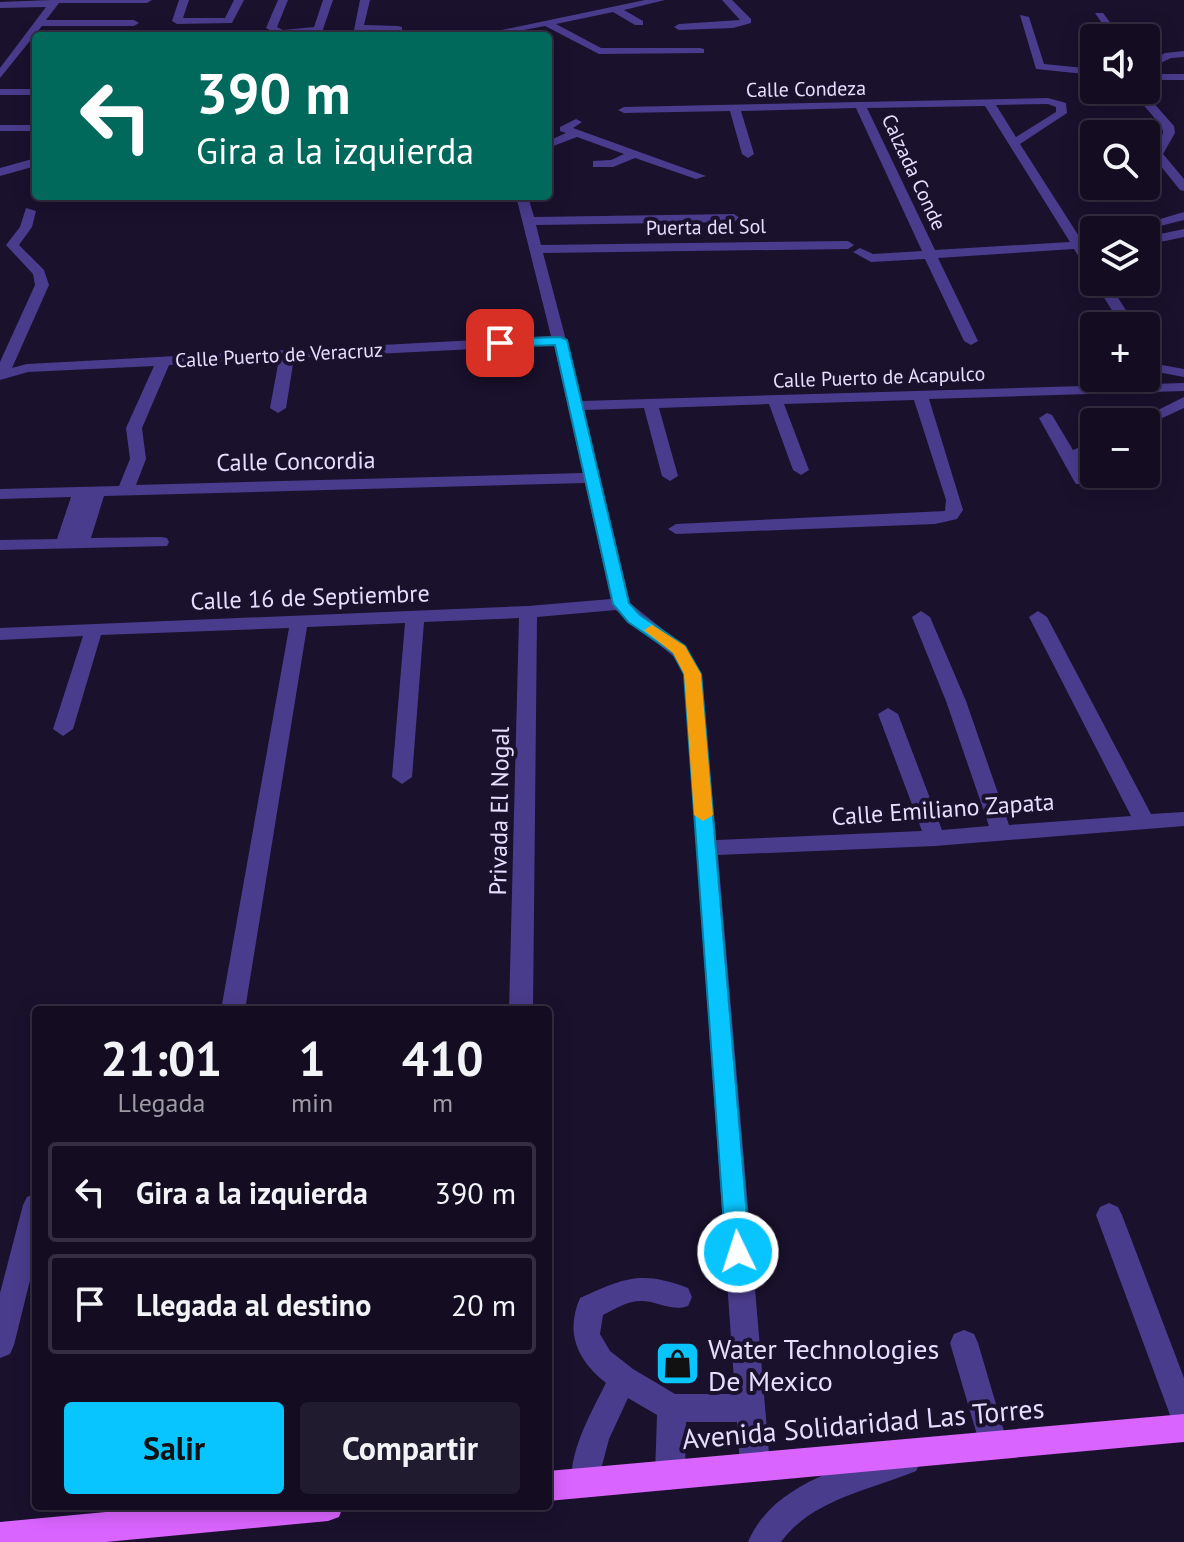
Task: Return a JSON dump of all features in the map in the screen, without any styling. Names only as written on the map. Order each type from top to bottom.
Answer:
[{"type":"main road","name":"Avenida Solidaridad Las Torres","points":[[552,1486],[1184,1428]]},
{"type":"main road","points":[[0,1537],[110,1516],[241,1510]]},
{"type":"street","points":[[0,5],[147,0]]},
{"type":"street","points":[[184,0],[175,20],[199,22],[230,20],[239,0]]},
{"type":"street","points":[[283,0],[271,28],[284,32]]},
{"type":"street","points":[[297,32],[318,30],[328,0]]},
{"type":"street","points":[[365,0],[360,29],[399,25]]},
{"type":"street","points":[[499,32],[660,0]]},
{"type":"street","points":[[679,27],[744,24],[747,19],[727,0]]},
{"type":"street","points":[[34,32],[55,2]]},
{"type":"street","points":[[615,9],[639,23]]},
{"type":"street","points":[[1099,15],[1106,24]]},
{"type":"street","points":[[1024,17],[1040,67],[1080,71]]},
{"type":"street","points":[[199,22],[202,32]]},
{"type":"street","points":[[38,23],[134,23]]},
{"type":"street","points":[[547,23],[599,51],[700,51]]},
{"type":"street","points":[[0,75],[31,40]]},
{"type":"street","points":[[1160,60],[1169,55],[1184,54]]},
{"type":"street","points":[[1160,77],[1184,77]]},
{"type":"street","points":[[0,92],[32,92]]},
{"type":"street","name":"Calle Condeza","points":[[624,110],[1048,101],[1062,105],[1061,113],[1014,143]]},
{"type":"street","points":[[988,102],[1080,248]]},
{"type":"street","points":[[1148,104],[1168,126],[1169,133],[1157,154],[1184,187]]},
{"type":"street","name":"Calzada Conde","points":[[860,106],[971,341]]},
{"type":"street","points":[[735,108],[748,154]]},
{"type":"street","points":[[0,128],[32,128]]},
{"type":"street","points":[[552,143],[576,128],[634,154],[700,176]]},
{"type":"street","points":[[597,164],[613,163],[634,154]]},
{"type":"street","points":[[0,172],[32,163]]},
{"type":"street","points":[[523,200],[560,340],[621,604],[634,619],[679,650],[693,674],[755,1465]]},
{"type":"street","points":[[1,375],[42,285],[39,273],[12,245],[26,227],[30,211]]},
{"type":"street","points":[[1160,222],[1184,216]]},
{"type":"street","points":[[527,221],[734,218]]},
{"type":"street","points":[[1160,238],[1184,233]]},
{"type":"street","points":[[1075,240],[1080,238]]},
{"type":"street","points":[[928,250],[1080,241]]},
{"type":"street","name":"Puerta del Sol","points":[[537,256],[557,258],[565,249],[848,245]]},
{"type":"street","name":"Calle Puerto de Veracruz","points":[[1,375],[27,368],[560,340]]},
{"type":"street","points":[[278,408],[287,354]]},
{"type":"street","points":[[126,490],[138,459],[134,428],[163,361]]},
{"type":"street","points":[[1160,368],[1184,373]]},
{"type":"street","name":"Calle Puerto de Acapulco","points":[[576,406],[1184,387]]},
{"type":"street","points":[[676,529],[935,519],[951,515],[955,510],[954,500],[929,429],[911,409],[912,396]]},
{"type":"street","points":[[775,400],[801,470]]},
{"type":"street","points":[[1160,413],[1184,402]]},
{"type":"street","points":[[650,403],[670,476]]},
{"type":"street","points":[[1047,418],[1080,477]]},
{"type":"street","points":[[1069,458],[1080,453]]},
{"type":"street","name":"Calle Concordia","points":[[0,494],[592,478]]},
{"type":"street","points":[[72,544],[89,491]]},
{"type":"street","points":[[0,545],[161,542]]},
{"type":"street","name":"Calle 16 de Septiembre","points":[[0,634],[528,612],[621,604]]},
{"type":"street","name":"Privada El Nogal","points":[[521,1006],[528,612]]},
{"type":"street","points":[[402,777],[415,616]]},
{"type":"street","points":[[921,617],[956,701],[1001,832]]},
{"type":"street","points":[[1038,617],[1145,822]]},
{"type":"street","points":[[234,1006],[299,621]]},
{"type":"street","points":[[63,729],[94,630]]},
{"type":"street","points":[[888,714],[935,838]]},
{"type":"street","name":"Calle Emiliano Zapata","points":[[706,848],[935,838],[1184,819]]},
{"type":"street","points":[[1109,1215],[1184,1415]]},
{"type":"street","points":[[0,1345],[32,1221]]},
{"type":"street","points":[[678,1297],[652,1287],[630,1288],[590,1307],[586,1336],[600,1361],[623,1379],[672,1408],[750,1408]]},
{"type":"street","points":[[964,1343],[994,1445]]},
{"type":"street","points":[[585,1482],[595,1436],[623,1379]]},
{"type":"street","points":[[670,1475],[672,1408]]},
{"type":"street","points":[[763,1542],[785,1516],[821,1493],[944,1448]]},
{"type":"slow traffic","points":[[652,630],[679,650],[693,674],[703,815]]},
{"type":"place","name":"Water Technologies De Mexico","points":[[677,1364]]},
{"type":"route","points":[[500,343],[560,340],[621,604],[634,619],[679,650],[693,674],[738,1252]]}]
